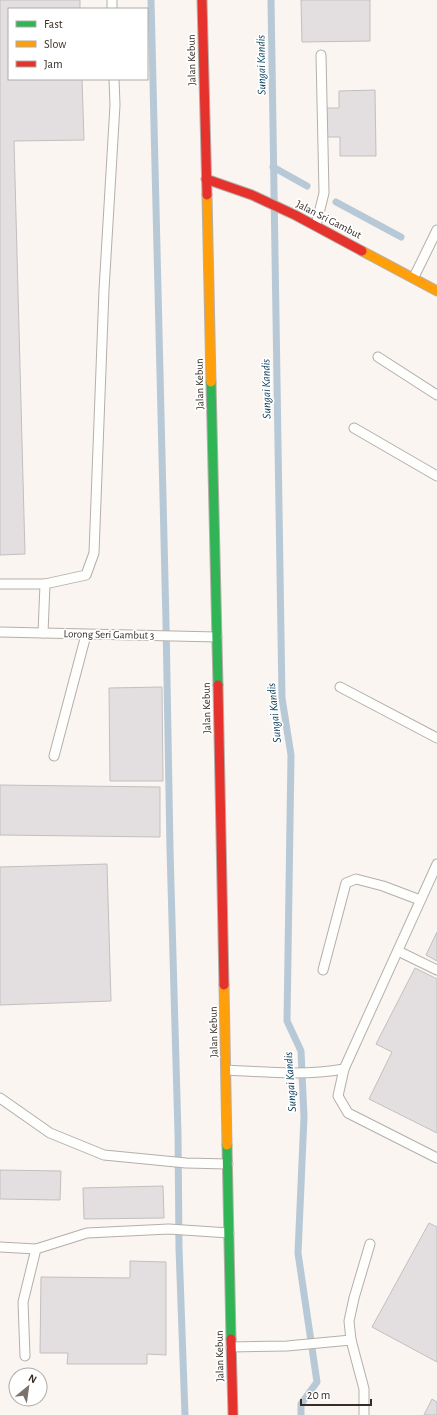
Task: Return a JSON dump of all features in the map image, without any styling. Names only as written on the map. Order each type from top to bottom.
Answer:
[{"type":"main road","name":"Jalan Kebun","points":[[202,0],[233,1415]]},
{"type":"main road","name":"Jalan Sri Gambut","points":[[206,179],[252,195],[296,215],[437,291]]},
{"type":"lane","points":[[316,225],[324,193],[321,55]]},
{"type":"lane","points":[[0,584],[44,584],[86,575],[94,553],[104,290],[115,105],[114,80]]},
{"type":"lane","points":[[414,278],[437,230]]},
{"type":"lane","points":[[378,357],[437,395]]},
{"type":"lane","points":[[354,428],[437,476]]},
{"type":"lane","points":[[43,633],[44,584]]},
{"type":"lane","name":"Lorong Seri Gambut 3","points":[[0,632],[217,637]]},
{"type":"lane","points":[[54,756],[86,635]]},
{"type":"lane","points":[[340,687],[437,738]]},
{"type":"lane","points":[[437,864],[344,1069],[338,1096],[348,1113],[437,1158]]},
{"type":"lane","points":[[323,970],[346,883],[356,879],[383,886],[420,900]]},
{"type":"lane","points":[[398,951],[437,970]]},
{"type":"lane","points":[[226,1070],[294,1074],[344,1069]]},
{"type":"lane","points":[[0,1098],[50,1133],[104,1155],[186,1163],[228,1164]]},
{"type":"lane","points":[[0,1247],[36,1249],[88,1233],[185,1229],[229,1233]]},
{"type":"lane","points":[[364,1415],[364,1389],[351,1340],[349,1321],[354,1298],[370,1244]]},
{"type":"lane","points":[[25,1356],[23,1302],[36,1249]]},
{"type":"lane","points":[[231,1347],[287,1346],[351,1340]]},
{"type":"building","points":[[0,0],[80,0],[80,8],[8,8],[8,80],[82,80],[84,140],[14,141],[25,554],[0,555]]},
{"type":"building","points":[[301,0],[370,0],[370,41],[302,42]]},
{"type":"building","points":[[375,90],[376,156],[340,156],[340,137],[321,137],[321,108],[339,108],[339,91]]},
{"type":"building","points":[[162,687],[163,781],[110,781],[109,688]]},
{"type":"building","points":[[0,785],[160,787],[160,837],[0,835]]},
{"type":"building","points":[[107,864],[111,1001],[0,1005],[0,867]]},
{"type":"building","points":[[437,932],[437,961],[426,955]]},
{"type":"building","points":[[415,968],[437,979],[437,1133],[369,1099],[392,1052],[376,1044]]},
{"type":"building","points":[[0,1170],[61,1171],[60,1200],[0,1199]]},
{"type":"building","points":[[163,1186],[164,1218],[84,1219],[83,1188]]},
{"type":"building","points":[[429,1223],[437,1227],[437,1362],[372,1327]]},
{"type":"building","points":[[130,1261],[166,1262],[166,1355],[147,1354],[147,1364],[67,1364],[68,1353],[40,1353],[41,1277],[130,1278]]},
{"type":"building","points":[[432,1399],[437,1402],[437,1415],[424,1415]]},
{"type":"waterway","points":[[151,0],[170,849],[178,1134],[179,1248],[185,1415]]},
{"type":"waterway","name":"Sungai Kandis","points":[[271,0],[282,698],[291,755],[287,1021],[301,1051],[304,1117],[298,1253],[317,1382],[301,1404],[301,1415]]},
{"type":"waterway","points":[[273,167],[307,186]]},
{"type":"waterway","points":[[336,202],[401,237]]},
{"type":"traffic: fast","points":[[211,382],[218,685]]},
{"type":"traffic: fast","points":[[227,1145],[231,1339]]},
{"type":"traffic: slow","points":[[207,195],[211,382]]},
{"type":"traffic: slow","points":[[362,251],[437,291]]},
{"type":"traffic: slow","points":[[224,985],[227,1145]]},
{"type":"traffic: jam","points":[[202,0],[207,195]]},
{"type":"traffic: jam","points":[[206,179],[252,195],[295,215],[362,251]]},
{"type":"traffic: jam","points":[[218,685],[224,985]]},
{"type":"traffic: jam","points":[[231,1339],[233,1415]]}]
